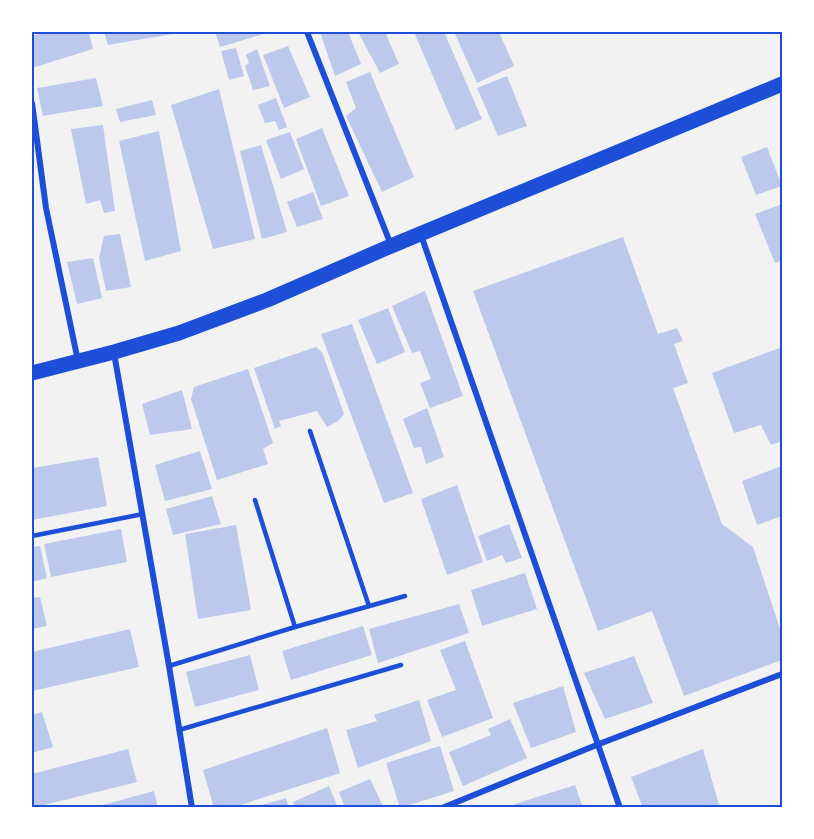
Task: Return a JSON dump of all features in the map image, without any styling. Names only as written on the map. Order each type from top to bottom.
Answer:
[{"type":"main road","points":[[32,373],[179,333],[267,300],[391,246],[783,84]]},
{"type":"street","points":[[307,32],[391,246]]},
{"type":"street","points":[[32,103],[46,208],[79,362]]},
{"type":"street","points":[[420,234],[620,807]]},
{"type":"street","points":[[114,352],[192,807]]},
{"type":"street","points":[[442,807],[783,674]]},
{"type":"lane","points":[[310,431],[369,606]]},
{"type":"lane","points":[[255,500],[295,627]]},
{"type":"lane","points":[[32,536],[143,514]]},
{"type":"lane","points":[[169,666],[405,596]]},
{"type":"lane","points":[[179,730],[401,665]]},
{"type":"building","points":[[46,32],[89,32],[93,49],[32,68],[32,36]]},
{"type":"building","points":[[104,32],[177,32],[178,33],[108,45]]},
{"type":"building","points":[[215,32],[270,32],[220,47]]},
{"type":"building","points":[[320,32],[348,32],[361,64],[335,76]]},
{"type":"building","points":[[358,32],[385,32],[399,64],[380,73]]},
{"type":"building","points":[[414,32],[444,32],[482,119],[456,130]]},
{"type":"building","points":[[454,32],[499,32],[514,66],[477,83]]},
{"type":"building","points":[[288,46],[310,97],[284,108],[263,55]]},
{"type":"building","points":[[236,48],[244,76],[229,80],[221,51]]},
{"type":"building","points":[[257,49],[270,86],[253,90],[245,66],[249,63],[246,55]]},
{"type":"building","points":[[370,72],[414,177],[382,192],[346,116],[356,108],[346,82]]},
{"type":"building","points":[[507,76],[527,126],[498,136],[477,88]]},
{"type":"building","points":[[96,78],[103,106],[43,116],[37,88]]},
{"type":"building","points":[[219,89],[255,239],[213,249],[171,105]]},
{"type":"building","points":[[276,98],[287,127],[279,130],[275,121],[265,123],[258,105]]},
{"type":"building","points":[[152,100],[156,115],[120,122],[116,109]]},
{"type":"building","points":[[103,125],[115,211],[104,213],[100,200],[86,204],[71,129]]},
{"type":"building","points":[[322,128],[349,196],[321,206],[296,139]]},
{"type":"building","points":[[159,131],[181,251],[145,261],[119,141]]},
{"type":"building","points":[[290,132],[304,169],[281,179],[266,140]]},
{"type":"building","points":[[261,145],[287,232],[262,239],[240,151]]},
{"type":"building","points":[[767,147],[782,186],[756,195],[741,157]]},
{"type":"building","points":[[313,192],[323,219],[297,227],[287,202]]},
{"type":"building","points":[[782,204],[782,260],[775,263],[755,214]]},
{"type":"building","points":[[120,234],[131,287],[106,291],[99,258],[104,236]]},
{"type":"building","points":[[623,237],[658,334],[677,328],[683,341],[674,344],[688,383],[673,388],[722,524],[753,547],[782,635],[782,660],[684,696],[652,611],[598,631],[473,291]]},
{"type":"building","points":[[93,258],[102,298],[77,304],[67,262]]},
{"type":"building","points":[[425,291],[463,396],[430,408],[420,383],[431,379],[420,351],[412,353],[392,306]]},
{"type":"building","points":[[388,308],[405,352],[377,364],[358,320]]},
{"type":"building","points":[[352,324],[413,493],[384,503],[321,334]]},
{"type":"building","points":[[316,347],[322,352],[344,414],[338,421],[327,427],[317,411],[279,421],[281,426],[275,429],[254,368]]},
{"type":"building","points":[[782,347],[782,441],[771,445],[761,425],[734,433],[712,373]]},
{"type":"building","points":[[248,369],[273,443],[263,449],[268,464],[217,480],[191,399],[194,387]]},
{"type":"building","points":[[182,390],[192,429],[150,435],[142,404]]},
{"type":"building","points":[[427,408],[444,457],[426,464],[421,447],[414,448],[403,419]]},
{"type":"building","points":[[200,451],[212,489],[165,501],[155,465]]},
{"type":"building","points":[[98,457],[107,506],[32,520],[32,468]]},
{"type":"building","points":[[782,466],[782,516],[757,525],[742,481]]},
{"type":"building","points":[[457,485],[483,562],[447,575],[421,499]]},
{"type":"building","points":[[212,496],[221,524],[173,535],[166,509]]},
{"type":"building","points":[[509,524],[522,558],[506,563],[502,555],[487,561],[478,536]]},
{"type":"building","points":[[236,525],[251,610],[198,619],[185,534]]},
{"type":"building","points":[[121,529],[127,562],[51,577],[44,544]]},
{"type":"building","points":[[40,546],[47,578],[32,582],[32,547]]},
{"type":"building","points":[[525,573],[537,609],[482,626],[471,590]]},
{"type":"building","points":[[40,597],[47,626],[32,629],[32,598]]},
{"type":"building","points":[[459,604],[469,633],[378,663],[369,629]]},
{"type":"building","points":[[363,626],[372,655],[291,680],[282,651]]},
{"type":"building","points":[[130,629],[139,667],[32,691],[32,652]]},
{"type":"building","points":[[465,641],[493,718],[442,737],[427,700],[456,690],[440,650]]},
{"type":"building","points":[[250,655],[259,690],[195,707],[186,672]]},
{"type":"building","points":[[634,656],[653,703],[605,719],[584,673]]},
{"type":"building","points":[[563,686],[576,732],[531,748],[513,703]]},
{"type":"building","points":[[419,700],[431,741],[358,768],[346,730],[377,721],[374,715]]},
{"type":"building","points":[[42,712],[53,747],[32,753],[32,715]]},
{"type":"building","points":[[510,719],[527,758],[463,786],[449,752],[491,735],[488,729]]},
{"type":"building","points":[[327,728],[340,773],[231,808],[214,808],[203,770]]},
{"type":"building","points":[[440,746],[454,791],[400,808],[386,763]]},
{"type":"building","points":[[128,749],[137,782],[32,808],[32,774]]},
{"type":"building","points":[[703,749],[720,808],[643,808],[631,777]]},
{"type":"building","points":[[370,779],[384,808],[345,808],[339,792]]},
{"type":"building","points":[[575,785],[583,808],[515,808],[515,804]]},
{"type":"building","points":[[329,786],[338,808],[295,808],[293,802]]},
{"type":"building","points":[[154,791],[158,808],[95,808],[95,807]]},
{"type":"building","points":[[286,798],[289,808],[255,808],[255,807]]}]
